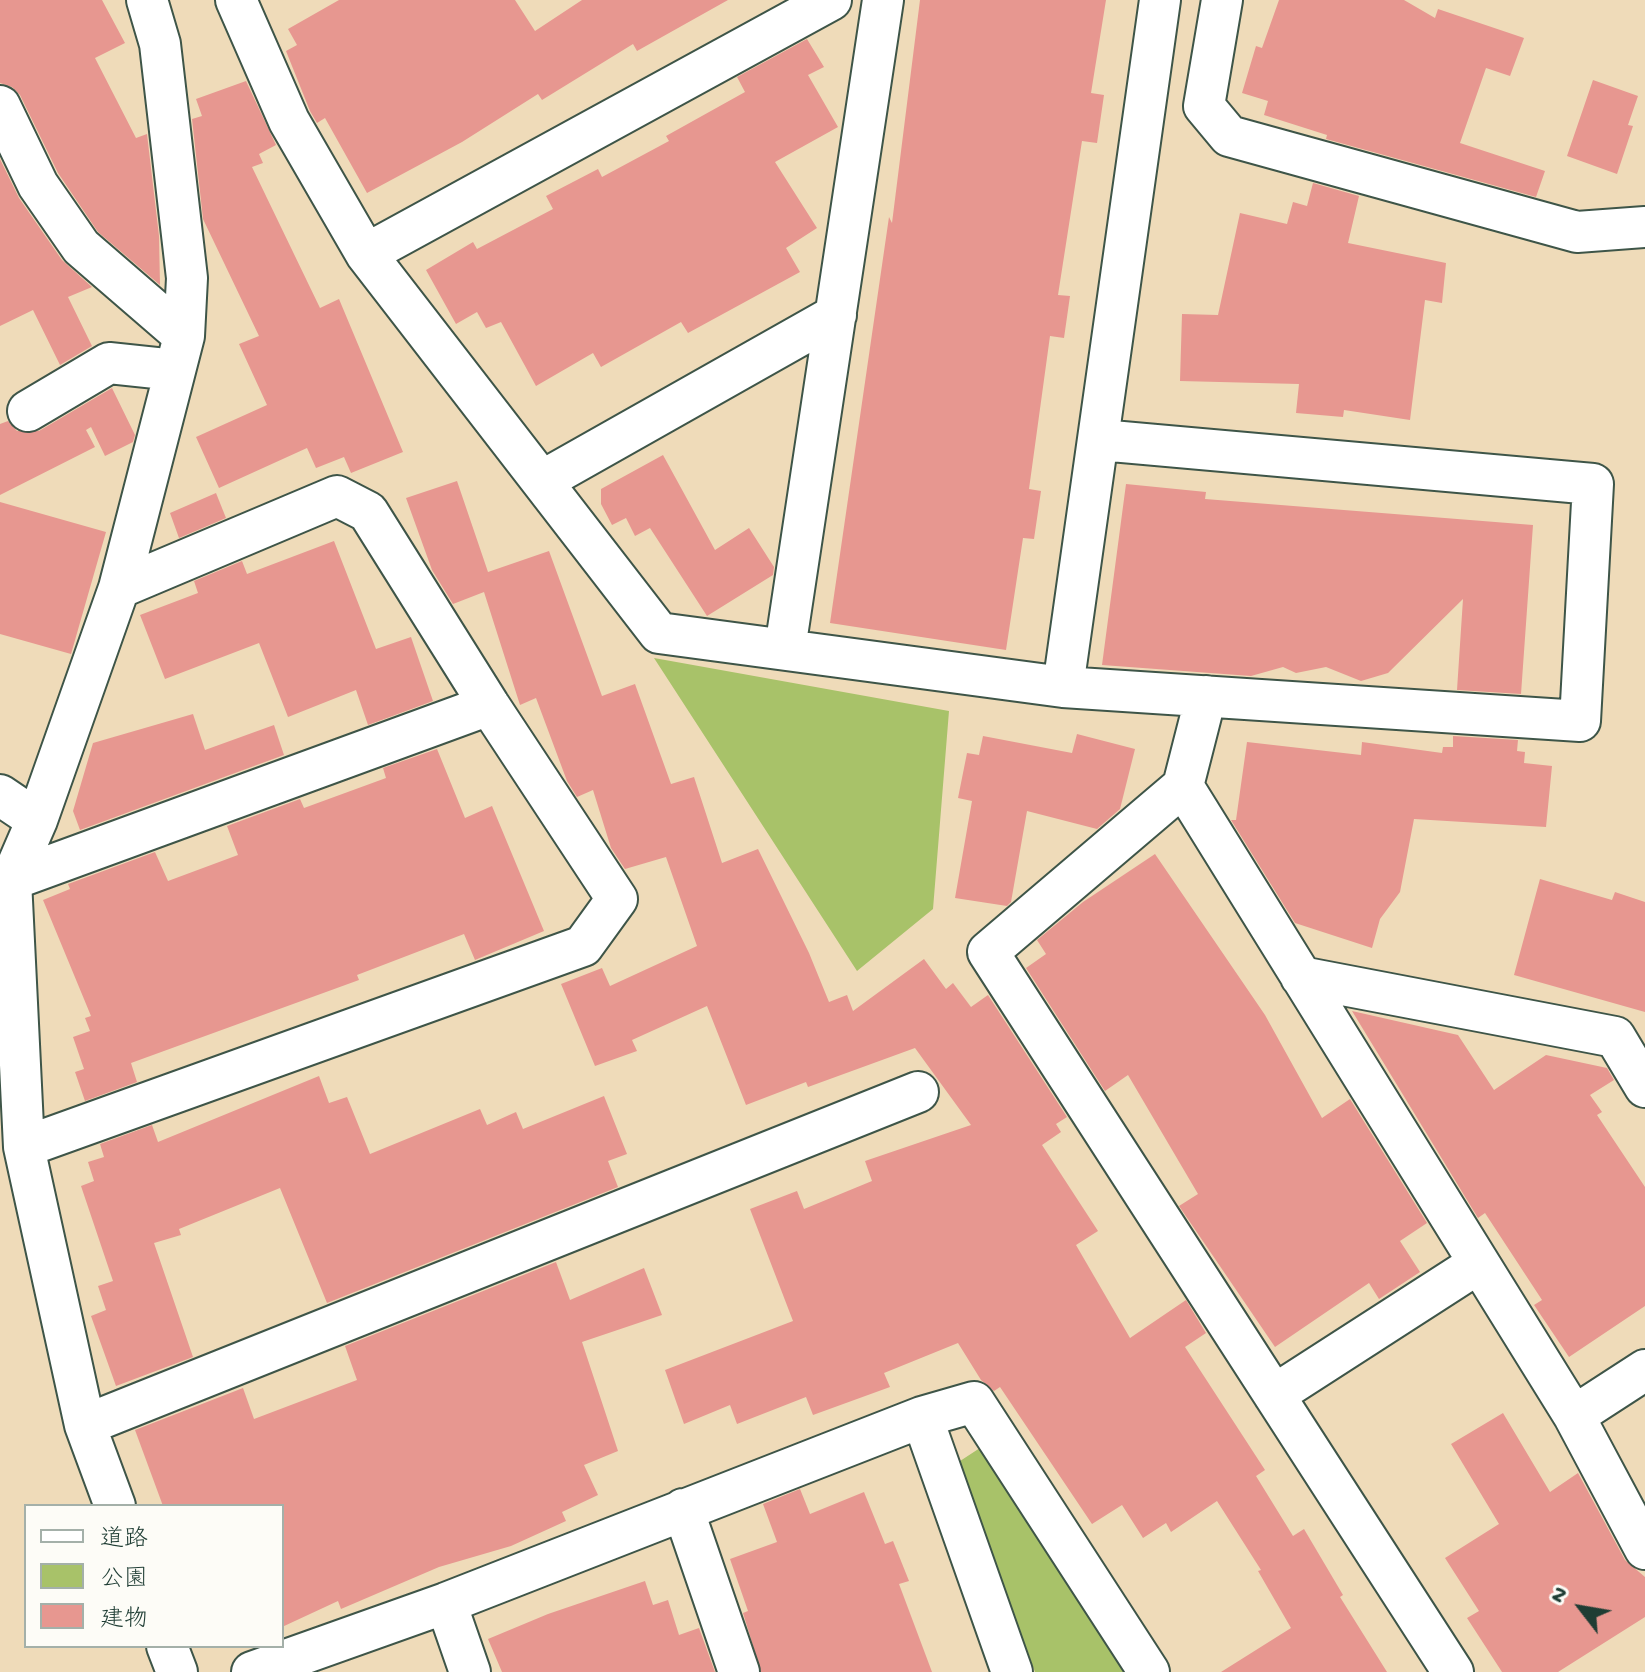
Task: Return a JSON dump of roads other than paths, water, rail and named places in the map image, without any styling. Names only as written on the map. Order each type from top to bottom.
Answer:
[{"type":"street","points":[[114,1504],[85,1425],[24,1147],[11,880],[37,820],[119,588],[180,353],[187,278],[160,44],[147,0]]},
{"type":"street","points":[[236,0],[289,121],[366,254],[659,633],[1063,687],[1580,721],[1593,484],[1100,440]]},
{"type":"street","points":[[366,254],[831,0]]},
{"type":"street","points":[[785,649],[883,0]]},
{"type":"street","points":[[1063,687],[1160,0]]},
{"type":"street","points":[[1222,0],[1204,106],[1229,136],[1577,232],[1645,227]]},
{"type":"street","points":[[0,106],[38,185],[81,247],[180,353]]},
{"type":"street","points":[[542,481],[836,315]]},
{"type":"street","points":[[28,411],[109,363],[180,353]]},
{"type":"street","points":[[24,1147],[583,946],[617,899],[489,705],[368,512],[337,496],[119,588]]},
{"type":"street","points":[[1206,696],[1183,786],[988,952],[1453,1672]]},
{"type":"street","points":[[11,880],[489,705]]},
{"type":"street","points":[[1183,786],[1574,1416],[1645,1549]]},
{"type":"street","points":[[0,795],[37,820]]},
{"type":"street","points":[[1301,977],[1615,1037],[1645,1087]]},
{"type":"street","points":[[85,1425],[918,1092]]},
{"type":"street","points":[[1274,1395],[1479,1263]]},
{"type":"street","points":[[1574,1416],[1645,1370]]},
{"type":"street","points":[[252,1672],[446,1603],[922,1417],[974,1402],[1149,1672]]},
{"type":"street","points":[[922,1417],[1012,1672]]},
{"type":"street","points":[[683,1509],[739,1672]]},
{"type":"street","points":[[446,1603],[470,1672]]},
{"type":"street","points":[[168,1648],[177,1672]]}]
